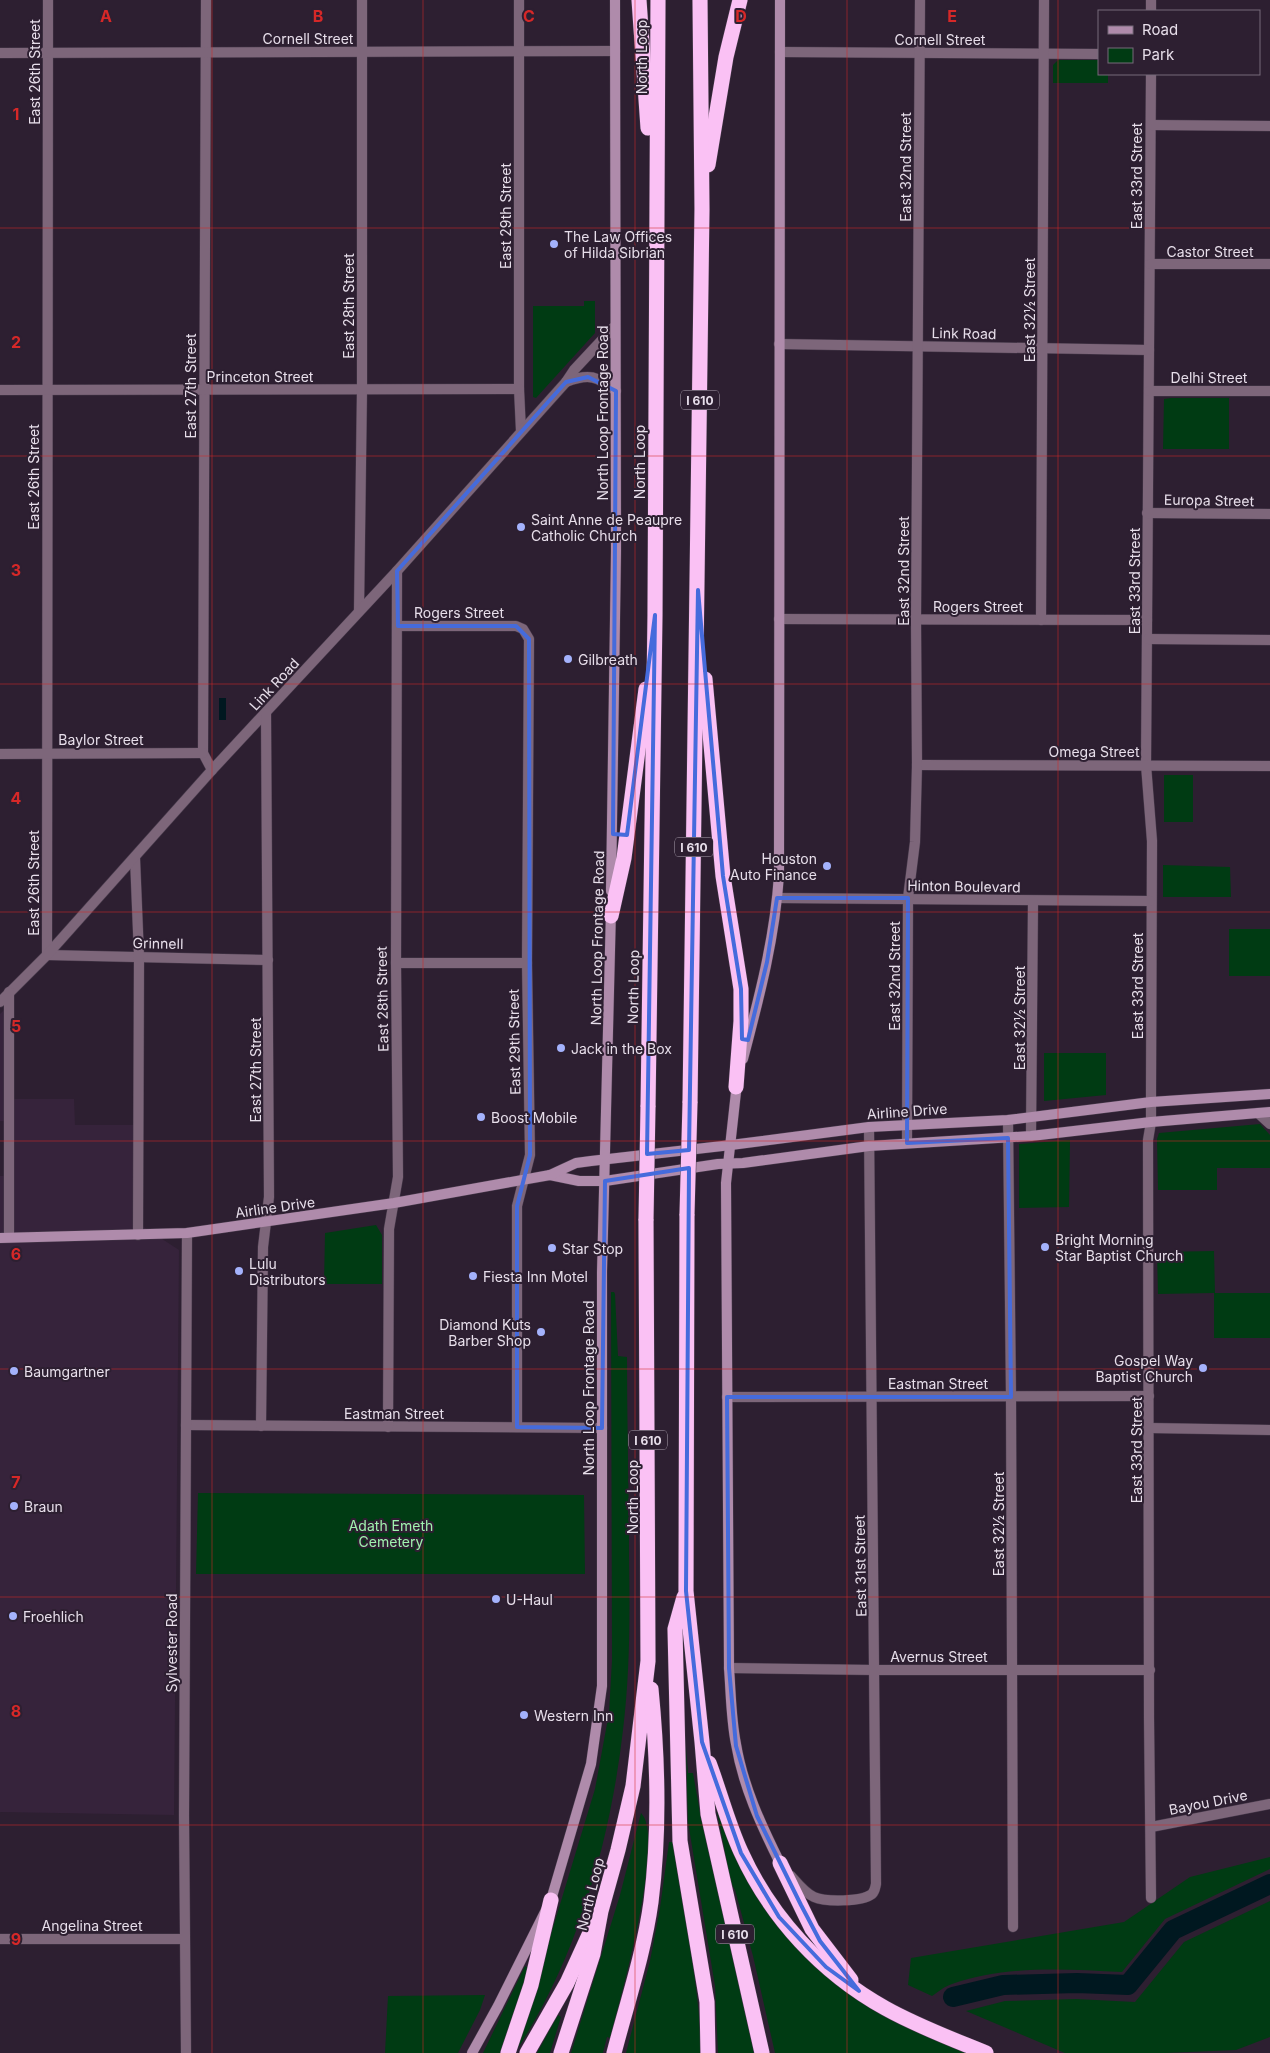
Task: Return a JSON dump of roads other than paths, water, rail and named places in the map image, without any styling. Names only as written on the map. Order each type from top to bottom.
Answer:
[{"type":"highway","points":[[639,0],[656,247]]},
{"type":"highway","name":"North Loop","points":[[561,2053],[593,1954],[600,1911],[618,1850],[633,1786],[648,1661],[646,1219],[655,615],[658,0]]},
{"type":"highway","name":"I 610","points":[[700,0],[702,209],[698,590],[687,1214],[686,1591],[708,1814],[762,2053]]},
{"type":"highway","points":[[702,209],[726,57],[740,0]]},
{"type":"highway","points":[[698,590],[723,876],[740,989],[741,1021],[736,1087]]},
{"type":"highway","points":[[611,916],[624,858],[655,615]]},
{"type":"highway","points":[[686,1591],[675,1629],[680,1841],[707,2002],[708,2053]]},
{"type":"highway","points":[[614,2053],[642,1947],[650,1903],[655,1857],[656,1742],[648,1661]]},
{"type":"highway","points":[[702,1742],[741,1852],[775,1910],[796,1937],[826,1967],[859,1991],[903,2017],[986,2053]]},
{"type":"highway","points":[[780,1863],[812,1929],[859,1991]]},
{"type":"highway","points":[[508,2053],[531,1985],[551,1900]]},
{"type":"highway","points":[[527,2053],[567,1983],[600,1911]]},
{"type":"main road","name":"North Loop Frontage Road","points":[[472,2053],[498,2006],[551,1900],[591,1764],[602,1686],[605,1159],[613,816],[616,391],[615,0]]},
{"type":"main road","points":[[780,0],[778,898],[768,962],[736,1087],[726,1183],[729,1668],[736,1746],[757,1816],[780,1863]]},
{"type":"main road","name":"Airline Drive","points":[[550,1176],[576,1163],[731,1146],[869,1127],[1008,1120],[1151,1102],[1270,1094]]},
{"type":"main road","name":"Airline Drive","points":[[5,1238],[187,1233],[394,1203],[550,1176],[579,1181],[605,1180],[869,1146],[1008,1138],[1151,1122],[1270,1112]]},
{"type":"street","name":"East 26th Street","points":[[47,955],[48,0]]},
{"type":"street","name":"East 27th Street","points":[[206,0],[203,753],[212,770]]},
{"type":"street","name":"East 28th Street","points":[[359,611],[362,389],[362,0]]},
{"type":"street","name":"East 29th Street","points":[[519,0],[519,389],[521,431]]},
{"type":"street","name":"East 32nd Street","points":[[907,1143],[908,898],[915,842],[917,764],[916,620],[920,0]]},
{"type":"street","name":"East 32½ Street","points":[[1041,620],[1044,0]]},
{"type":"street","name":"Cornell Street","points":[[0,53],[615,51]]},
{"type":"street","name":"Cornell Street","points":[[780,52],[1098,54]]},
{"type":"street","name":"East 33rd Street","points":[[1151,75],[1146,765],[1152,840],[1150,900],[1151,1122],[1148,1140],[1151,1898]]},
{"type":"street","points":[[1151,125],[1270,126]]},
{"type":"street","name":"Castor Street","points":[[1150,264],[1270,264]]},
{"type":"street","name":"Link Road","points":[[0,1002],[47,955],[212,770],[397,571],[566,382],[574,370],[616,326]]},
{"type":"street","name":"Link Road","points":[[779,344],[1149,350]]},
{"type":"street","points":[[566,382],[578,378],[593,377],[601,380],[616,391]]},
{"type":"street","name":"Princeton Street","points":[[0,390],[519,389]]},
{"type":"street","name":"Delhi Street","points":[[1149,391],[1270,391]]},
{"type":"street","name":"Europa Street","points":[[1147,513],[1270,514]]},
{"type":"street","name":"East 28th Street","points":[[388,1427],[389,1229],[398,1178],[396,963],[397,571]]},
{"type":"street","name":"Rogers Street","points":[[779,619],[1147,620]]},
{"type":"street","name":"Rogers Street","points":[[398,626],[516,626],[523,629],[528,635],[528,654]]},
{"type":"street","points":[[1148,639],[1270,640]]},
{"type":"street","name":"East 29th Street","points":[[517,1428],[518,1206],[530,1155],[527,963],[528,654]]},
{"type":"street","name":"East 27th Street","points":[[261,1426],[263,1256],[269,1198],[266,713]]},
{"type":"street","name":"Baylor Street","points":[[0,754],[203,753]]},
{"type":"street","name":"Omega Street","points":[[917,764],[1270,766]]},
{"type":"street","points":[[135,858],[139,956],[138,1235]]},
{"type":"street","name":"Hinton Boulevard","points":[[778,898],[908,898],[1033,901],[1150,900]]},
{"type":"street","name":"East 32½ Street","points":[[1031,1136],[1033,901]]},
{"type":"street","name":"Grinnell","points":[[47,955],[268,960]]},
{"type":"street","points":[[396,963],[527,963]]},
{"type":"street","points":[[5,1238],[10,992]]},
{"type":"street","points":[[1258,1113],[1270,1124]]},
{"type":"street","name":"East 32½ Street","points":[[1008,1120],[1012,1397],[1013,1927]]},
{"type":"street","name":"East 31st Street","points":[[780,1863],[806,1892],[820,1900],[855,1900],[867,1897],[874,1892],[876,1877],[875,1670],[869,1127]]},
{"type":"street","name":"Sylvester Road","points":[[186,2053],[184,1939],[187,1233]]},
{"type":"street","name":"Eastman Street","points":[[727,1398],[1149,1396]]},
{"type":"street","name":"Eastman Street","points":[[186,1426],[602,1428]]},
{"type":"street","points":[[1149,1428],[1270,1430]]},
{"type":"street","name":"Avernus Street","points":[[729,1668],[1150,1670]]},
{"type":"street","name":"Bayou Drive","points":[[1151,1827],[1270,1804]]},
{"type":"street","name":"Angelina Street","points":[[0,1938],[184,1939]]},
{"type":"water","points":[[219,698],[226,698],[226,720],[219,720]]},
{"type":"waterway","points":[[953,1997],[1003,1985],[1077,1983],[1128,1985],[1173,1930],[1270,1884]]},
{"type":"place","name":"The Law Offices of Hilda Sibrian","points":[[554,244]]},
{"type":"place","name":"Saint Anne de Peaupre Catholic Church","points":[[521,527]]},
{"type":"place","name":"Gilbreath","points":[[568,659]]},
{"type":"place","name":"Houston Auto Finance","points":[[827,866]]},
{"type":"place","name":"Jack in the Box","points":[[561,1048]]},
{"type":"place","name":"Boost Mobile","points":[[481,1117]]},
{"type":"place","name":"Bright Morning Star Baptist Church","points":[[1045,1247]]},
{"type":"place","name":"Star Stop","points":[[552,1248]]},
{"type":"place","name":"Lulu Distributors","points":[[239,1271]]},
{"type":"place","name":"Fiesta Inn Motel","points":[[473,1276]]},
{"type":"place","name":"Diamond Kuts Barber Shop","points":[[541,1332]]},
{"type":"place","name":"Gospel Way Baptist Church","points":[[1203,1368]]},
{"type":"place","name":"Baumgartner","points":[[14,1371]]},
{"type":"place","name":"Braun","points":[[14,1506]]},
{"type":"place","name":"U-Haul","points":[[496,1599]]},
{"type":"place","name":"Froehlich","points":[[13,1616]]},
{"type":"place","name":"Western Inn","points":[[524,1715]]},
{"type":"park label","name":"Adath Emeth Cemetery","points":[[391,1534]]}]
